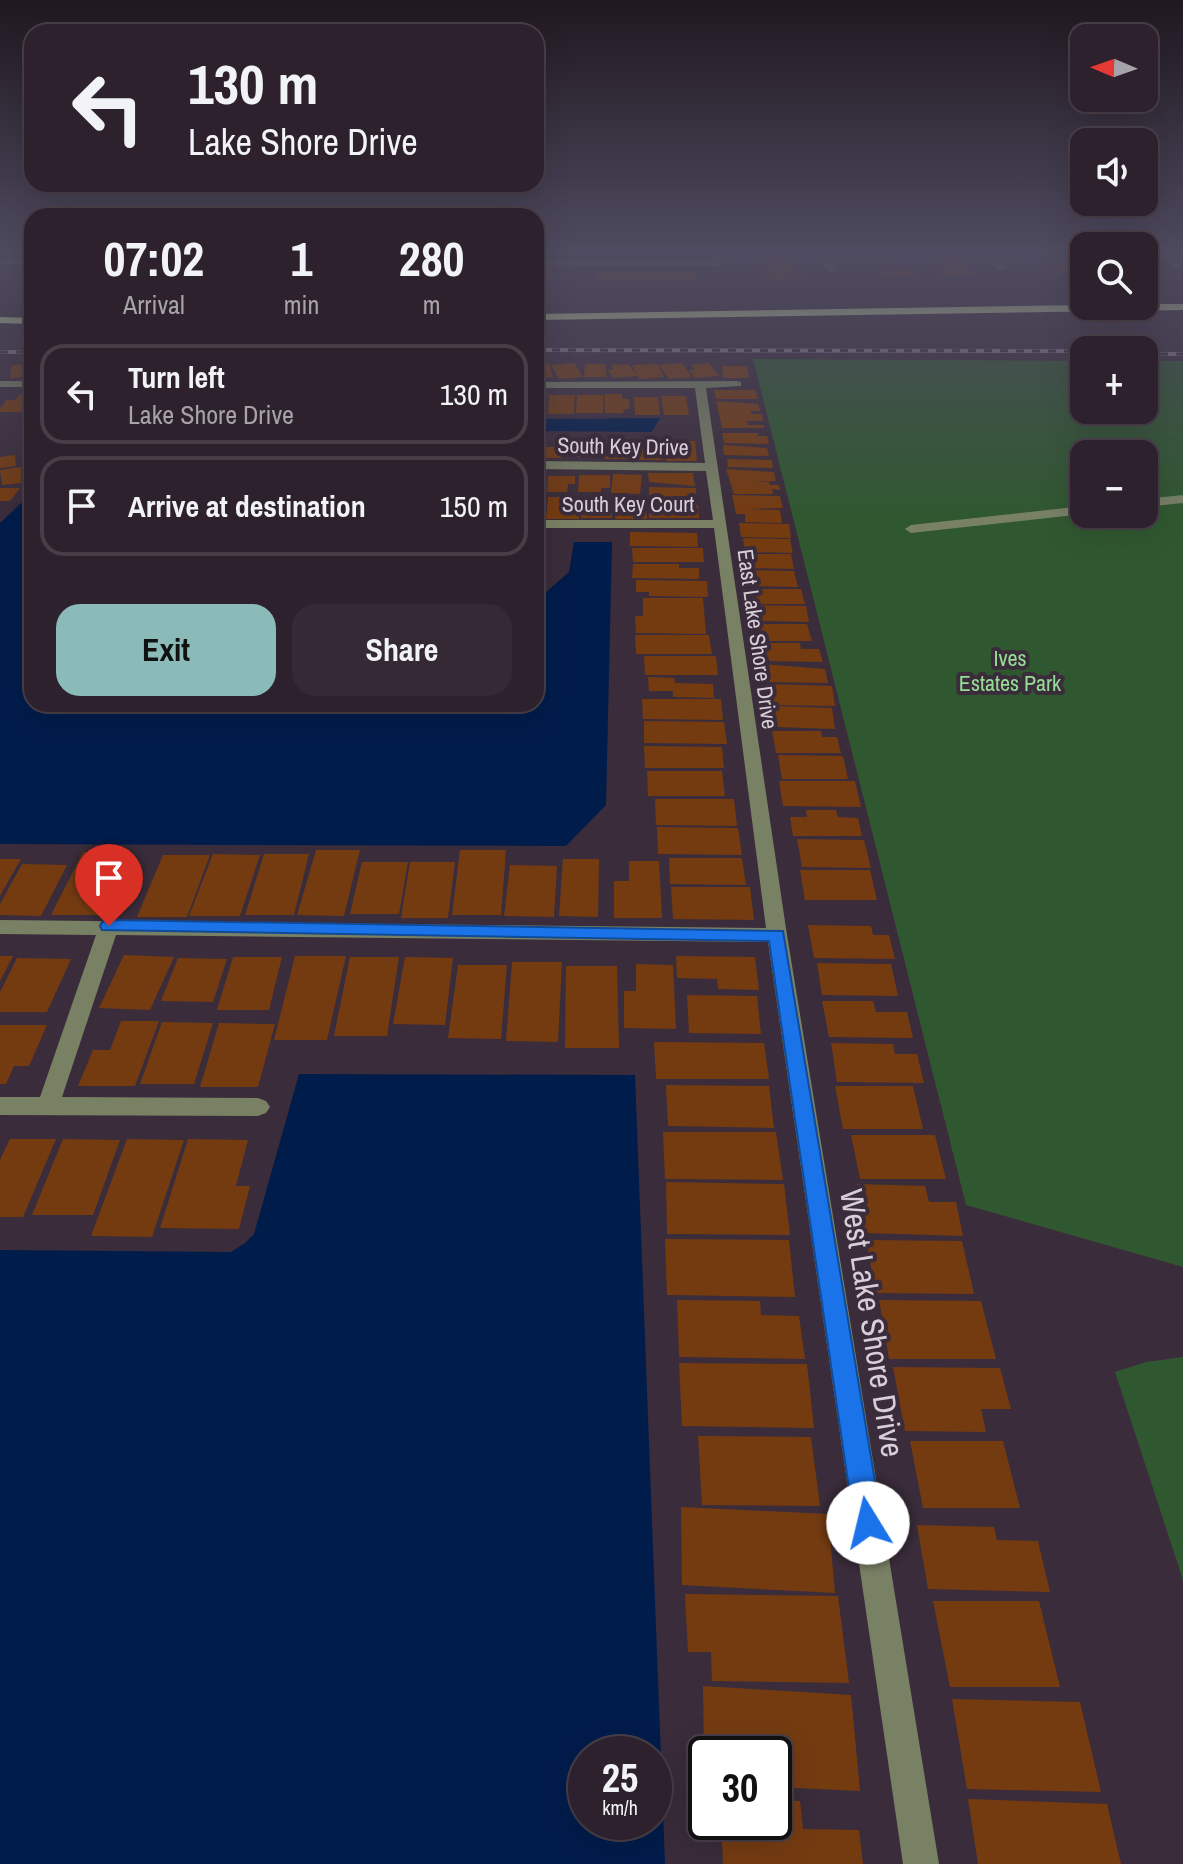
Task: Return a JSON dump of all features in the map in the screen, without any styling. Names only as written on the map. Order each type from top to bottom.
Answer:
[{"type":"street","points":[[0,384],[24,384]]},
{"type":"street","points":[[544,385],[737,384]]},
{"type":"street","name":"East Lake Shore Drive","points":[[700,385],[777,935]]},
{"type":"street","name":"South Key Drive","points":[[544,465],[710,467]]},
{"type":"street","points":[[1158,502],[1183,499]]},
{"type":"street","points":[[911,529],[1070,512]]},
{"type":"street","name":"South Key Court","points":[[544,524],[719,524]]},
{"type":"street","points":[[48,1106],[109,926]]},
{"type":"street","points":[[0,927],[777,935]]},
{"type":"street","name":"West Lake Shore Drive","points":[[777,935],[921,1864]]},
{"type":"street","points":[[0,1106],[258,1107]]},
{"type":"green space","name":"Ives Estates Park","points":[[753,359],[1070,361],[1070,424],[1158,424],[1158,361],[1183,361],[1183,1267],[966,1205]]},
{"type":"green space","points":[[1183,1357],[1183,1580],[1115,1372],[1146,1362]]},
{"type":"water","points":[[660,418],[652,432],[544,431],[544,419]]},
{"type":"water","points":[[24,500],[24,712],[544,712],[544,594],[569,572],[574,542],[612,542],[606,805],[566,846],[0,844],[0,523]]},
{"type":"water","points":[[299,1074],[635,1075],[660,1736],[568,1736],[568,1840],[664,1840],[665,1864],[0,1864],[0,1250],[231,1252],[254,1234]]},
{"type":"building","points":[[544,363],[549,363],[553,377],[544,378]]},
{"type":"building","points":[[574,363],[583,377],[559,379],[551,365]]},
{"type":"building","points":[[682,363],[692,377],[669,379],[659,365]]},
{"type":"building","points":[[709,363],[719,376],[695,378],[689,370],[695,370],[691,365]]},
{"type":"building","points":[[24,364],[24,377],[10,378],[12,365]]},
{"type":"building","points":[[585,364],[605,364],[607,377],[584,377]]},
{"type":"building","points":[[628,364],[638,376],[613,378],[608,370],[614,370],[611,365]]},
{"type":"building","points":[[657,364],[664,377],[639,379],[632,365]]},
{"type":"building","points":[[722,366],[747,366],[749,378],[723,378]]},
{"type":"building","points":[[714,390],[755,390],[758,399],[716,399]]},
{"type":"building","points":[[24,394],[24,409],[21,412],[0,412],[7,400],[15,400]]},
{"type":"building","points":[[604,394],[622,394],[622,399],[629,399],[630,409],[623,409],[624,413],[605,413]]},
{"type":"building","points":[[549,395],[575,395],[574,414],[548,414]]},
{"type":"building","points":[[577,395],[603,395],[603,413],[576,413]]},
{"type":"building","points":[[661,396],[686,396],[689,415],[664,415]]},
{"type":"building","points":[[634,397],[658,397],[660,415],[635,415]]},
{"type":"building","points":[[716,401],[758,404],[760,411],[751,411],[751,414],[762,414],[763,421],[747,421],[748,425],[764,425],[764,428],[722,428]]},
{"type":"building","points":[[722,433],[758,433],[758,436],[767,436],[769,444],[724,443]]},
{"type":"building","points":[[611,438],[630,438],[631,459],[604,459],[604,441],[611,441]]},
{"type":"building","points":[[573,440],[600,440],[600,453],[594,453],[594,457],[572,457]]},
{"type":"building","points":[[634,441],[662,441],[663,460],[635,460]]},
{"type":"building","points":[[664,441],[695,441],[697,461],[666,461]]},
{"type":"building","points":[[723,445],[767,448],[769,456],[724,455]]},
{"type":"building","points":[[544,447],[562,447],[561,458],[544,458]]},
{"type":"building","points":[[15,455],[16,466],[0,468],[0,457]]},
{"type":"building","points":[[727,459],[772,460],[773,468],[728,467]]},
{"type":"building","points":[[21,467],[21,483],[2,485],[0,470]]},
{"type":"building","points":[[726,469],[774,472],[776,481],[753,482],[769,482],[770,485],[779,485],[780,490],[772,489],[773,494],[734,494]]},
{"type":"building","points":[[648,473],[693,473],[695,486],[649,482]]},
{"type":"building","points":[[613,474],[642,475],[640,494],[611,493]]},
{"type":"building","points":[[579,475],[610,475],[610,488],[601,488],[601,492],[578,492]]},
{"type":"building","points":[[548,476],[575,476],[575,484],[568,484],[567,492],[547,492]]},
{"type":"building","points":[[649,487],[696,488],[696,499],[663,499],[663,495],[649,495]]},
{"type":"building","points":[[0,488],[20,488],[10,501],[0,501]]},
{"type":"building","points":[[732,495],[780,496],[783,508],[748,509],[780,510],[782,523],[745,522],[745,514],[736,514]]},
{"type":"building","points":[[548,497],[580,497],[579,519],[546,519]]},
{"type":"building","points":[[582,497],[606,497],[605,503],[612,503],[612,518],[581,518]]},
{"type":"building","points":[[623,499],[645,499],[647,519],[615,519],[615,505],[624,505]]},
{"type":"building","points":[[649,505],[698,505],[699,518],[649,518]]},
{"type":"building","points":[[739,523],[789,524],[791,538],[741,537]]},
{"type":"building","points":[[630,532],[697,533],[698,547],[630,546]]},
{"type":"building","points":[[743,538],[790,539],[793,553],[745,552]]},
{"type":"building","points":[[632,548],[703,548],[704,562],[633,562]]},
{"type":"building","points":[[744,554],[791,554],[794,569],[746,568]]},
{"type":"building","points":[[633,564],[679,564],[679,568],[699,568],[699,579],[632,578]]},
{"type":"building","points":[[744,570],[794,571],[798,587],[746,586]]},
{"type":"building","points":[[636,580],[707,581],[708,597],[649,596],[649,592],[636,592]]},
{"type":"building","points":[[754,589],[801,589],[805,604],[757,604]]},
{"type":"building","points":[[643,598],[703,598],[706,634],[636,633],[635,616],[643,616]]},
{"type":"building","points":[[753,605],[806,606],[809,622],[756,621]]},
{"type":"building","points":[[753,624],[807,624],[812,641],[756,641]]},
{"type":"building","points":[[635,635],[709,635],[712,654],[636,654]]},
{"type":"building","points":[[761,643],[800,643],[801,649],[819,649],[823,662],[764,661]]},
{"type":"building","points":[[644,656],[716,656],[718,675],[645,675]]},
{"type":"building","points":[[762,664],[825,669],[828,683],[765,682]]},
{"type":"building","points":[[648,677],[674,678],[675,683],[713,684],[714,698],[673,697],[673,691],[649,691]]},
{"type":"building","points":[[769,684],[832,686],[835,706],[771,705]]},
{"type":"building","points":[[642,699],[721,699],[723,720],[643,719]]},
{"type":"building","points":[[774,706],[832,708],[835,729],[775,727]]},
{"type":"building","points":[[644,721],[724,722],[727,744],[644,743]]},
{"type":"building","points":[[772,731],[821,731],[822,737],[837,737],[841,753],[776,753]]},
{"type":"building","points":[[644,746],[722,747],[724,768],[645,768]]},
{"type":"building","points":[[778,755],[843,756],[848,779],[782,779]]},
{"type":"building","points":[[647,771],[722,771],[725,796],[648,796]]},
{"type":"building","points":[[779,781],[855,781],[861,807],[783,806]]},
{"type":"building","points":[[655,799],[734,799],[737,826],[656,825]]},
{"type":"building","points":[[806,810],[836,810],[838,817],[858,818],[862,836],[793,836],[790,817],[807,817]]},
{"type":"building","points":[[657,827],[738,828],[742,855],[658,854]]},
{"type":"building","points":[[797,839],[864,840],[871,868],[802,867]]},
{"type":"building","points":[[316,850],[360,850],[344,916],[297,915]]},
{"type":"building","points":[[460,850],[506,850],[501,915],[452,915]]},
{"type":"building","points":[[83,852],[130,852],[100,915],[51,915]]},
{"type":"building","points":[[213,854],[260,855],[240,916],[189,916]]},
{"type":"building","points":[[264,854],[309,854],[294,915],[245,915]]},
{"type":"building","points":[[163,855],[210,855],[187,917],[137,917]]},
{"type":"building","points":[[669,858],[742,858],[746,885],[670,884]]},
{"type":"building","points":[[0,859],[21,859],[0,896]]},
{"type":"building","points":[[563,859],[599,859],[598,917],[559,916]]},
{"type":"building","points":[[629,861],[659,861],[662,918],[614,918],[614,881],[629,881]]},
{"type":"building","points":[[362,862],[408,862],[399,914],[350,914]]},
{"type":"building","points":[[410,862],[455,862],[448,918],[401,918]]},
{"type":"building","points":[[22,864],[67,865],[41,916],[0,915],[0,904]]},
{"type":"building","points":[[510,865],[557,866],[554,917],[504,916]]},
{"type":"building","points":[[800,870],[870,870],[877,900],[805,900]]},
{"type":"building","points":[[671,887],[750,887],[754,920],[673,919]]},
{"type":"building","points":[[808,925],[871,926],[873,935],[889,935],[895,959],[814,958]]},
{"type":"building","points":[[124,955],[174,957],[150,1010],[99,1008]]},
{"type":"building","points":[[0,956],[13,956],[0,981]]},
{"type":"building","points":[[295,956],[346,956],[327,1040],[274,1040]]},
{"type":"building","points":[[676,956],[755,957],[759,990],[718,989],[717,979],[677,978]]},
{"type":"building","points":[[233,957],[282,957],[269,1010],[217,1010]]},
{"type":"building","points":[[350,957],[399,957],[387,1036],[334,1036]]},
{"type":"building","points":[[405,957],[453,958],[445,1025],[393,1024]]},
{"type":"building","points":[[17,958],[71,959],[47,1012],[0,1012],[0,992]]},
{"type":"building","points":[[178,958],[227,959],[213,1002],[161,1001]]},
{"type":"building","points":[[512,962],[562,962],[558,1042],[506,1041]]},
{"type":"building","points":[[817,963],[891,964],[898,996],[822,995]]},
{"type":"building","points":[[636,964],[673,965],[676,1029],[624,1028],[624,991],[636,991]]},
{"type":"building","points":[[458,965],[507,965],[501,1039],[448,1038]]},
{"type":"building","points":[[566,966],[617,966],[619,1048],[565,1048]]},
{"type":"building","points":[[687,995],[757,996],[761,1034],[689,1033]]},
{"type":"building","points":[[822,1001],[873,1001],[876,1012],[907,1012],[913,1038],[829,1037]]},
{"type":"building","points":[[121,1021],[159,1021],[135,1086],[78,1086],[93,1050],[110,1050]]},
{"type":"building","points":[[162,1022],[213,1023],[194,1084],[140,1084]]},
{"type":"building","points":[[219,1023],[275,1024],[258,1087],[200,1087]]},
{"type":"building","points":[[0,1025],[47,1025],[29,1066],[14,1066],[6,1084],[0,1084]]},
{"type":"building","points":[[654,1042],[764,1043],[769,1079],[656,1079]]},
{"type":"building","points":[[831,1043],[893,1044],[895,1054],[917,1054],[924,1083],[837,1082]]},
{"type":"building","points":[[666,1085],[769,1086],[774,1128],[668,1126]]},
{"type":"building","points":[[835,1086],[913,1086],[923,1129],[843,1129]]},
{"type":"building","points":[[663,1132],[776,1132],[783,1180],[665,1179]]},
{"type":"building","points":[[851,1135],[935,1135],[946,1179],[860,1179]]},
{"type":"building","points":[[10,1139],[56,1139],[23,1217],[0,1217],[0,1160]]},
{"type":"building","points":[[63,1139],[120,1140],[93,1215],[32,1215]]},
{"type":"building","points":[[127,1139],[184,1140],[152,1237],[91,1236]]},
{"type":"building","points":[[188,1139],[248,1140],[236,1186],[250,1186],[239,1229],[160,1228]]},
{"type":"building","points":[[666,1182],[784,1184],[790,1235],[667,1234]]},
{"type":"building","points":[[857,1184],[925,1186],[929,1202],[956,1202],[963,1236],[865,1233]]},
{"type":"building","points":[[665,1239],[789,1240],[795,1297],[667,1295]]},
{"type":"building","points":[[866,1240],[962,1241],[974,1294],[876,1293]]},
{"type":"building","points":[[677,1300],[760,1301],[761,1315],[799,1316],[805,1359],[679,1357]]},
{"type":"building","points":[[879,1300],[981,1301],[996,1359],[889,1359]]},
{"type":"building","points":[[679,1363],[807,1364],[814,1428],[682,1426]]},
{"type":"building","points":[[893,1367],[1000,1368],[1011,1409],[981,1409],[986,1432],[905,1431]]},
{"type":"building","points":[[698,1436],[811,1437],[820,1506],[702,1505]]},
{"type":"building","points":[[910,1441],[1003,1441],[1020,1508],[923,1508]]},
{"type":"building","points":[[681,1507],[828,1514],[835,1593],[682,1585]]},
{"type":"building","points":[[917,1525],[994,1527],[997,1540],[1038,1541],[1050,1592],[928,1589]]},
{"type":"building","points":[[685,1594],[838,1596],[849,1683],[712,1681],[711,1652],[688,1652]]},
{"type":"building","points":[[933,1601],[1039,1601],[1060,1687],[950,1687]]},
{"type":"building","points":[[703,1686],[851,1695],[860,1791],[792,1788],[792,1736],[704,1736]]},
{"type":"building","points":[[952,1699],[1080,1702],[1101,1792],[967,1789]]},
{"type":"building","points":[[968,1799],[1107,1804],[1121,1864],[978,1864]]},
{"type":"building","points":[[792,1801],[800,1801],[803,1829],[859,1830],[863,1864],[723,1864],[722,1840],[792,1840]]},
{"type":"railway","points":[[544,350],[1070,351]]},
{"type":"railway","points":[[0,352],[24,352]]},
{"type":"railway","points":[[1158,354],[1183,354]]},
{"type":"route","points":[[109,926],[777,935],[868,1523]]}]
